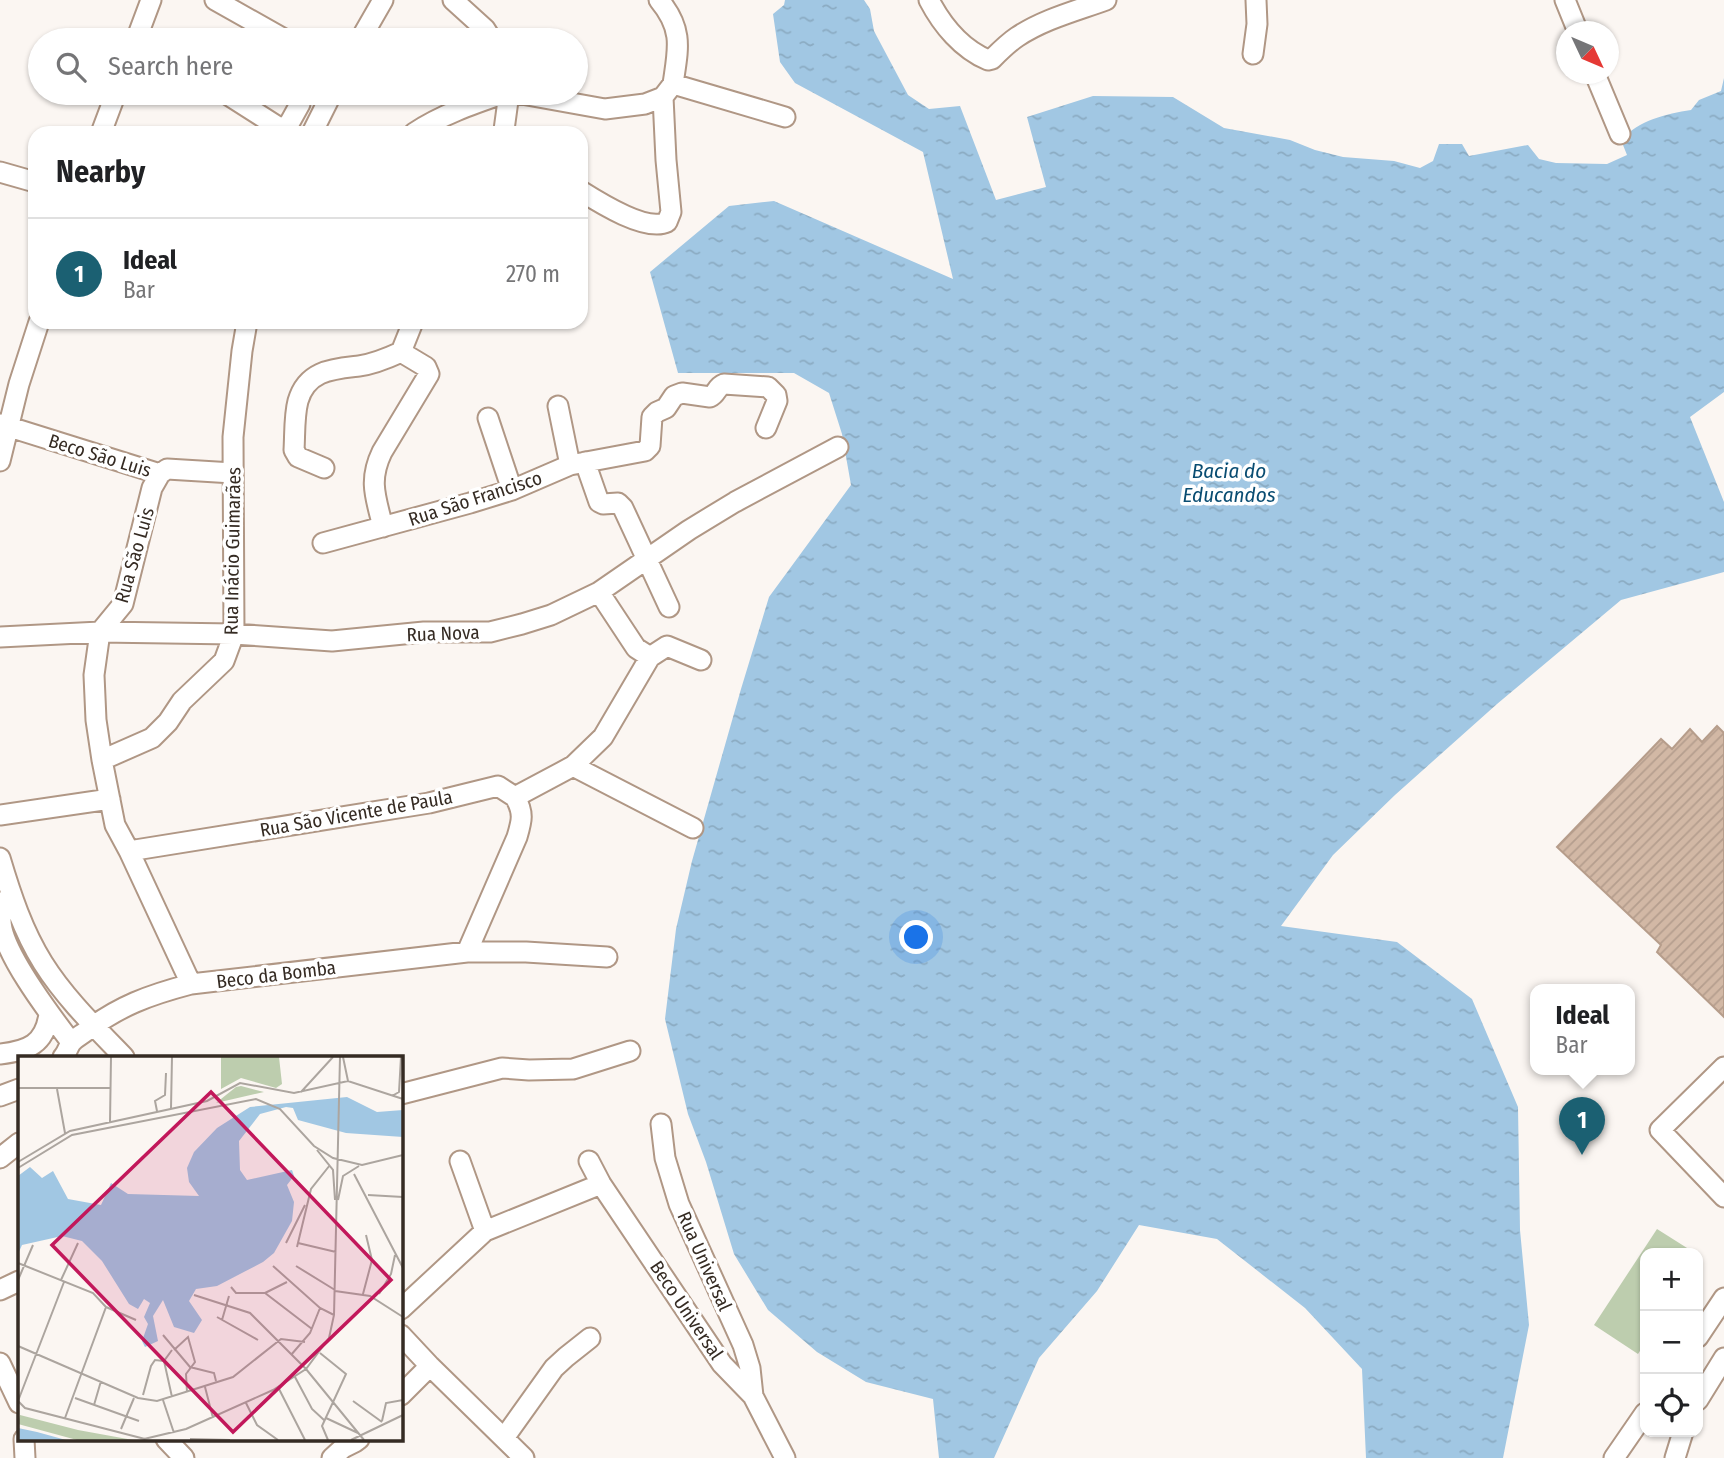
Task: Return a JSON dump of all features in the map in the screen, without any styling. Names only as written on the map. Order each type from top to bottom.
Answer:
[{"type":"street","points":[[143,28],[151,0]]},
{"type":"street","points":[[215,0],[265,28]]},
{"type":"street","points":[[367,28],[383,0]]},
{"type":"street","points":[[453,0],[484,28]]},
{"type":"street","points":[[588,196],[602,205],[641,222],[667,222],[671,212],[666,160],[668,90],[679,46],[676,28],[659,0]]},
{"type":"street","points":[[929,0],[948,30],[986,59],[992,59],[1018,36],[1037,26],[1106,0]]},
{"type":"street","points":[[1253,54],[1257,24],[1256,0]]},
{"type":"street","points":[[1565,0],[1574,21]]},
{"type":"street","points":[[1599,84],[1620,134]]},
{"type":"street","points":[[583,105],[605,109],[645,104],[668,90],[785,117]]},
{"type":"street","points":[[104,126],[112,105]]},
{"type":"street","points":[[244,105],[277,126]]},
{"type":"street","points":[[286,126],[299,105]]},
{"type":"street","points":[[316,126],[326,105]]},
{"type":"street","points":[[424,126],[470,105]]},
{"type":"street","points":[[504,126],[506,105]]},
{"type":"street","points":[[0,172],[28,180]]},
{"type":"street","points":[[0,461],[4,426],[37,329]]},
{"type":"street","name":"Rua Inácio Guimarães","points":[[102,760],[152,738],[168,722],[182,701],[224,661],[234,634],[233,424],[246,329]]},
{"type":"street","points":[[324,468],[298,457],[294,450],[298,401],[306,384],[318,374],[340,367],[361,366],[401,352],[410,329]]},
{"type":"street","points":[[383,527],[373,478],[376,464],[429,374],[426,368],[401,352]]},
{"type":"street","name":"Rua São Francisco","points":[[323,543],[512,490],[577,464],[645,451],[650,446],[652,417],[666,408],[674,396],[682,393],[710,397],[724,384],[768,387],[776,395],[777,401],[766,428]]},
{"type":"street","points":[[558,406],[577,464],[598,500],[603,504],[621,505],[669,607]]},
{"type":"street","points":[[488,418],[512,490]]},
{"type":"street","name":"Beco São Luis","points":[[4,426],[160,474],[167,469],[233,473]]},
{"type":"street","name":"Rua Nova","points":[[0,637],[100,632],[234,634],[332,640],[424,632],[490,632],[551,615],[599,592],[724,509],[838,447]]},
{"type":"street","name":"Rua São Luis","points":[[100,632],[123,604],[152,488],[160,474]]},
{"type":"street","points":[[599,592],[636,648],[650,657]]},
{"type":"street","points":[[100,632],[94,674],[96,720],[115,825],[130,851],[191,984]]},
{"type":"street","points":[[467,952],[522,823],[522,809],[515,797],[573,766],[603,737],[650,657],[667,646],[701,660]]},
{"type":"street","points":[[573,766],[694,828]]},
{"type":"street","name":"Rua São Vicente de Paula","points":[[130,851],[429,803],[498,786],[515,797]]},
{"type":"street","points":[[0,815],[110,799]]},
{"type":"street","points":[[0,859],[10,894],[43,964],[67,996],[123,1056]]},
{"type":"street","points":[[10,894],[1,917],[2,930],[12,955],[49,1014],[67,1050]]},
{"type":"street","name":"Beco da Bomba","points":[[67,1050],[94,1026],[122,1008],[157,993],[191,984],[467,952],[526,952],[607,957]]},
{"type":"street","points":[[0,1054],[33,1052],[45,1033],[49,1014]]},
{"type":"street","points":[[402,1094],[502,1068],[573,1069],[630,1051]]},
{"type":"street","points":[[1724,1067],[1660,1130],[1724,1197]]},
{"type":"street","points":[[0,1096],[18,1089]]},
{"type":"street","name":"Rua Universal","points":[[661,1124],[665,1158],[679,1204],[743,1345],[750,1368],[752,1396]]},
{"type":"street","points":[[0,1158],[18,1144]]},
{"type":"street","points":[[460,1161],[485,1231]]},
{"type":"street","name":"Beco Universal","points":[[589,1161],[601,1184],[722,1364],[752,1396],[785,1458]]},
{"type":"street","points":[[402,1308],[485,1231],[601,1184]]},
{"type":"street","points":[[0,1290],[18,1281]]},
{"type":"street","points":[[1703,1330],[1724,1298]]},
{"type":"street","points":[[402,1336],[524,1458]]},
{"type":"street","points":[[504,1438],[554,1368],[590,1338]]},
{"type":"street","points":[[1703,1392],[1724,1358]]},
{"type":"street","points":[[0,1363],[18,1401]]},
{"type":"street","points":[[402,1394],[429,1366]]},
{"type":"street","points":[[1614,1458],[1640,1420]]},
{"type":"street","points":[[1675,1458],[1681,1437]]},
{"type":"street","points":[[24,1440],[25,1458]]},
{"type":"street","points":[[167,1440],[181,1457]]},
{"type":"street","points":[[332,1458],[358,1440]]},
{"type":"green space","points":[[1657,1229],[1687,1248],[1645,1248]]},
{"type":"green space","points":[[1640,1255],[1638,1354],[1594,1325]]},
{"type":"water","name":"Bacia do Educandos","points":[[785,0],[864,0],[870,9],[874,31],[908,95],[929,109],[960,106],[996,200],[1046,187],[1027,117],[1093,96],[1173,97],[1224,128],[1290,140],[1343,157],[1394,161],[1420,168],[1433,161],[1439,144],[1462,144],[1469,156],[1528,145],[1539,159],[1556,163],[1607,164],[1627,155],[1621,140],[1636,127],[1653,119],[1691,110],[1699,100],[1721,91],[1724,78],[1724,392],[1690,417],[1724,502],[1724,572],[1621,600],[1497,704],[1395,795],[1333,855],[1281,926],[1397,942],[1472,999],[1518,1107],[1520,1230],[1529,1325],[1503,1458],[1366,1458],[1362,1369],[1305,1308],[1217,1239],[1139,1225],[1097,1291],[1039,1358],[994,1458],[939,1458],[933,1399],[866,1382],[817,1352],[768,1310],[734,1254],[706,1162],[688,1114],[665,1019],[676,929],[692,861],[769,597],[851,485],[842,434],[829,393],[794,373],[678,373],[650,272],[729,206],[774,201],[953,279],[923,152],[795,83],[780,62],[773,14],[784,5]]},
{"type":"building","points":[[1717,726],[1724,733],[1724,1017],[1657,952],[1661,945],[1557,847],[1661,739],[1672,749],[1690,729],[1702,742]]},
{"type":"place","name":"Ideal","points":[[1582,1155]]}]
